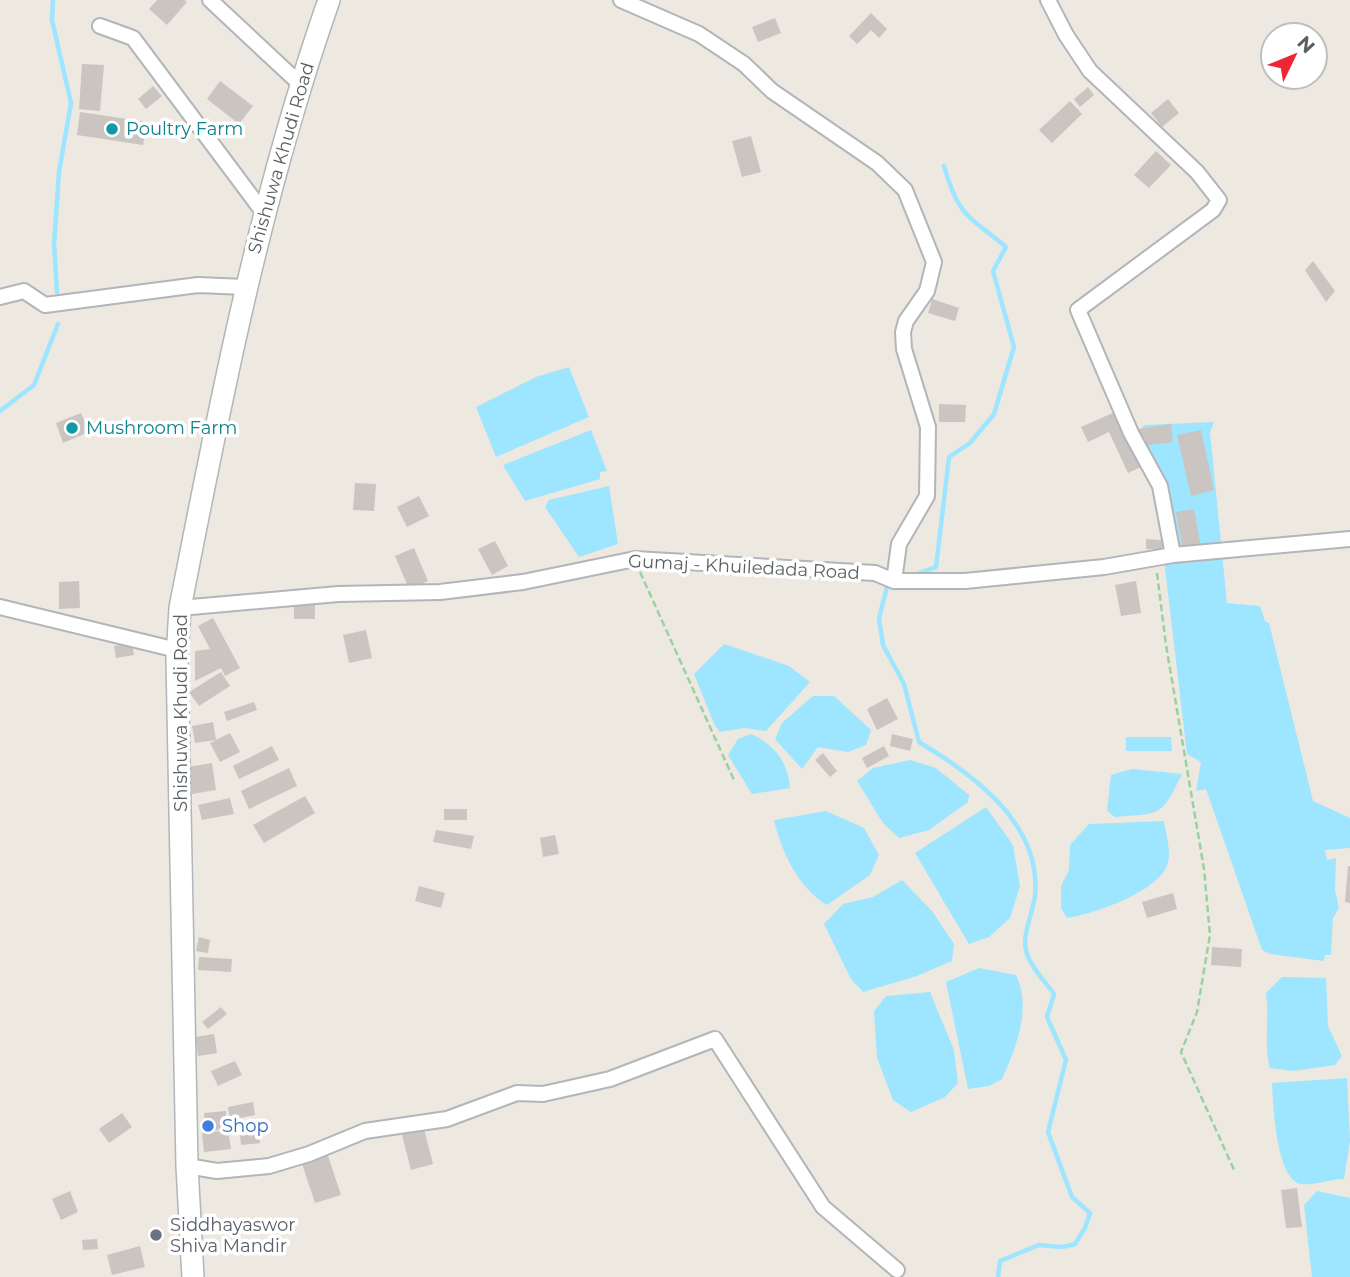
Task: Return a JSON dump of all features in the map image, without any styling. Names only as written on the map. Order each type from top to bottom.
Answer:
[{"type":"main road","name":"Shishuwa Khudi Road","points":[[193,1277],[187,1166],[177,650],[180,608],[245,287],[300,84],[329,0]]},
{"type":"street","points":[[210,0],[300,84]]},
{"type":"street","points":[[621,0],[699,34],[744,64],[772,91],[877,163],[905,190],[934,262],[927,291],[906,321],[903,332],[904,349],[928,427],[927,496],[899,544],[894,581]]},
{"type":"street","points":[[1048,0],[1066,35],[1090,71],[1197,172],[1219,200],[1213,211],[1078,310],[1131,433],[1160,486],[1173,555]]},
{"type":"street","points":[[100,26],[133,38],[266,216]]},
{"type":"street","points":[[0,297],[24,291],[45,304],[198,285],[245,287]]},
{"type":"street","name":"Gumaj - Khuiledada Road","points":[[180,608],[338,594],[440,592],[523,582],[635,559],[875,573],[894,581],[965,581],[1173,555],[1350,539]]},
{"type":"street","points":[[0,607],[77,628],[177,650]]},
{"type":"street","points":[[187,1166],[217,1171],[269,1166],[309,1154],[365,1131],[447,1119],[517,1093],[543,1094],[610,1079],[715,1039],[823,1207],[897,1270]]},
{"type":"path","points":[[635,559],[734,780]]},
{"type":"path","points":[[1155,559],[1166,645],[1204,869],[1210,935],[1197,1013],[1181,1052],[1235,1171]]},
{"type":"water","points":[[569,367],[589,417],[496,457],[476,407],[536,377]]},
{"type":"water","points":[[1214,422],[1210,432],[1227,603],[1260,606],[1265,621],[1269,623],[1313,801],[1350,818],[1350,848],[1325,850],[1327,860],[1336,858],[1335,890],[1339,908],[1333,918],[1331,955],[1325,955],[1324,961],[1270,954],[1262,950],[1206,789],[1196,791],[1201,762],[1187,754],[1165,568],[1164,504],[1133,439],[1144,425]]},
{"type":"water","points":[[591,430],[607,471],[600,472],[600,479],[525,501],[503,465]]},
{"type":"water","points":[[609,486],[618,544],[579,557],[545,507],[549,500]]},
{"type":"water","points":[[724,644],[789,666],[810,682],[766,731],[744,728],[720,732],[715,726],[694,674]]},
{"type":"water","points":[[813,696],[834,696],[871,730],[866,745],[848,752],[818,747],[802,769],[775,739],[782,723]]},
{"type":"water","points":[[751,734],[767,743],[779,755],[790,788],[752,794],[728,755],[738,739]]},
{"type":"water","points":[[1126,737],[1171,737],[1172,751],[1126,751]]},
{"type":"water","points":[[910,760],[936,768],[969,795],[968,802],[929,830],[899,838],[883,823],[857,781],[873,768]]},
{"type":"water","points":[[1132,769],[1182,774],[1169,798],[1158,810],[1142,815],[1115,817],[1107,811],[1111,775]]},
{"type":"water","points":[[986,807],[1013,845],[1020,886],[1010,918],[989,937],[969,944],[915,853]]},
{"type":"water","points":[[826,811],[864,828],[879,855],[870,875],[827,905],[808,889],[793,868],[781,844],[774,820]]},
{"type":"water","points":[[1164,821],[1169,855],[1161,875],[1139,893],[1124,900],[1093,912],[1067,918],[1061,908],[1061,886],[1069,870],[1070,845],[1089,824]]},
{"type":"water","points":[[902,880],[932,911],[954,944],[952,961],[917,976],[863,992],[851,979],[824,924],[843,904],[873,897]]},
{"type":"water","points":[[979,968],[1016,975],[1023,1001],[1022,1014],[1017,1041],[1002,1079],[989,1086],[968,1089],[946,982]]},
{"type":"water","points":[[1282,977],[1326,978],[1328,1026],[1342,1056],[1335,1065],[1293,1071],[1270,1068],[1266,993]]},
{"type":"water","points":[[930,992],[954,1050],[958,1083],[945,1097],[911,1112],[893,1100],[877,1058],[874,1011],[886,996]]},
{"type":"water","points":[[1347,1078],[1350,1141],[1344,1179],[1301,1184],[1293,1179],[1286,1169],[1281,1155],[1272,1083]]},
{"type":"water","points":[[1317,1191],[1350,1198],[1350,1277],[1312,1277],[1304,1205]]},
{"type":"building","points":[[157,0],[187,2],[167,25],[149,9]]},
{"type":"building","points":[[871,13],[887,29],[879,38],[871,30],[857,44],[849,36]]},
{"type":"building","points":[[775,18],[781,33],[758,42],[752,27]]},
{"type":"building","points":[[82,64],[104,65],[100,111],[79,109]]},
{"type":"building","points":[[220,81],[253,106],[239,124],[207,99]]},
{"type":"building","points":[[153,86],[162,96],[146,109],[138,99]]},
{"type":"building","points":[[1088,87],[1094,95],[1080,107],[1074,99]]},
{"type":"building","points":[[1168,99],[1179,113],[1162,127],[1151,113]]},
{"type":"building","points":[[1070,101],[1082,114],[1052,143],[1039,130]]},
{"type":"building","name":"Poultry Farm","points":[[80,112],[147,122],[143,145],[77,135]]},
{"type":"building","points":[[751,136],[761,172],[742,177],[732,141]]},
{"type":"building","points":[[1156,151],[1171,165],[1149,188],[1134,175]]},
{"type":"building","points":[[1313,261],[1335,291],[1326,302],[1305,270]]},
{"type":"building","points":[[932,299],[959,308],[955,321],[928,313]]},
{"type":"building","points":[[939,404],[966,405],[965,422],[939,422]]},
{"type":"building","points":[[1115,412],[1141,467],[1128,473],[1109,432],[1088,442],[1081,427]]},
{"type":"building","name":"Mushroom Farm","points":[[81,413],[89,432],[63,443],[56,423]]},
{"type":"building","points":[[1171,424],[1173,442],[1140,446],[1137,429]]},
{"type":"building","points":[[1201,430],[1214,490],[1191,496],[1177,435]]},
{"type":"building","points":[[355,483],[376,484],[374,511],[353,510]]},
{"type":"building","points":[[419,496],[429,516],[407,527],[397,507]]},
{"type":"building","points":[[1194,509],[1201,548],[1183,551],[1176,512]]},
{"type":"building","points":[[1146,539],[1162,540],[1162,550],[1146,549]]},
{"type":"building","points":[[495,541],[508,566],[492,575],[478,549]]},
{"type":"building","points":[[414,548],[428,581],[409,589],[395,556]]},
{"type":"building","points":[[79,581],[80,608],[59,609],[59,582]]},
{"type":"building","points":[[1136,581],[1141,613],[1121,616],[1115,585]]},
{"type":"building","points":[[294,604],[315,604],[315,619],[294,619]]},
{"type":"building","points":[[213,618],[240,668],[225,676],[221,668],[195,681],[195,651],[210,649],[198,626]]},
{"type":"building","points":[[366,630],[372,658],[349,663],[343,635]]},
{"type":"building","points":[[132,643],[134,655],[116,658],[114,646]]},
{"type":"building","points":[[221,672],[230,686],[199,706],[189,692]]},
{"type":"building","points":[[887,698],[898,719],[877,730],[867,709]]},
{"type":"building","points":[[254,702],[257,710],[227,721],[224,712]]},
{"type":"building","points":[[213,722],[216,740],[195,743],[192,726]]},
{"type":"building","points":[[230,733],[240,752],[220,762],[210,743]]},
{"type":"building","points":[[892,734],[913,739],[910,751],[890,746]]},
{"type":"building","points":[[272,746],[279,760],[239,779],[233,766]]},
{"type":"building","points":[[884,746],[889,756],[867,768],[862,758]]},
{"type":"building","points":[[823,753],[837,771],[830,777],[815,760]]},
{"type":"building","points":[[212,763],[216,790],[192,794],[188,767]]},
{"type":"building","points":[[289,768],[297,786],[249,809],[241,791]]},
{"type":"building","points":[[305,796],[315,813],[264,843],[253,825]]},
{"type":"building","points":[[230,798],[234,814],[202,820],[198,805]]},
{"type":"building","points":[[444,809],[467,809],[467,820],[444,820]]},
{"type":"building","points":[[436,830],[474,836],[471,849],[433,842]]},
{"type":"building","points":[[555,835],[559,854],[543,857],[540,838]]},
{"type":"building","points":[[1350,866],[1350,903],[1345,902]]},
{"type":"building","points":[[419,886],[445,893],[441,908],[415,901]]},
{"type":"building","points":[[1173,893],[1177,909],[1147,918],[1142,902]]},
{"type":"building","points":[[199,937],[210,940],[208,953],[196,951]]},
{"type":"building","points":[[1212,947],[1242,949],[1241,967],[1211,965]]},
{"type":"building","points":[[199,957],[232,959],[231,972],[198,970]]},
{"type":"building","points":[[221,1007],[227,1014],[208,1029],[202,1022]]},
{"type":"building","points":[[214,1034],[217,1053],[198,1056],[195,1037]]},
{"type":"building","points":[[235,1061],[242,1075],[218,1086],[211,1071]]},
{"type":"building","points":[[253,1102],[255,1115],[230,1120],[228,1107]]},
{"type":"building","points":[[226,1111],[227,1129],[206,1131],[204,1113]]},
{"type":"building","points":[[122,1113],[132,1127],[109,1143],[99,1129]]},
{"type":"building","points":[[256,1120],[258,1129],[231,1135],[229,1127]]},
{"type":"building","points":[[423,1125],[433,1164],[411,1170],[401,1131]]},
{"type":"building","points":[[228,1130],[231,1149],[204,1152],[202,1133]]},
{"type":"building","points":[[259,1133],[260,1143],[241,1145],[240,1135]]},
{"type":"building","points":[[328,1156],[341,1195],[315,1203],[302,1164]]},
{"type":"building","points":[[1297,1188],[1302,1227],[1286,1228],[1281,1190]]},
{"type":"building","points":[[70,1191],[78,1212],[61,1220],[52,1199]]},
{"type":"building","name":"Siddhayaswor Shiva Mandir","points":[[162,1229],[163,1241],[150,1240],[150,1230]]},
{"type":"building","points":[[97,1239],[98,1249],[83,1250],[82,1240]]},
{"type":"building","points":[[140,1246],[145,1267],[112,1275],[107,1255]]},
{"type":"waterway","points":[[53,0],[52,20],[71,103],[59,172],[54,244],[57,292]]},
{"type":"waterway","points":[[914,575],[936,567],[949,457],[970,443],[994,414],[1014,347],[993,271],[1006,247],[966,214],[949,183],[944,166]]},
{"type":"waterway","points":[[0,411],[34,385],[58,324]]},
{"type":"waterway","points":[[887,587],[879,618],[883,645],[904,684],[919,742],[982,786],[1016,824],[1028,846],[1034,870],[1035,896],[1026,931],[1026,950],[1036,970],[1054,994],[1047,1017],[1066,1060],[1048,1132],[1072,1197],[1090,1213],[1075,1244],[1062,1247],[1039,1245],[1000,1261],[998,1277]]},
{"type":"place","name":"Poultry Farm","points":[[112,129]]},
{"type":"place","name":"Mushroom Farm","points":[[72,428]]},
{"type":"place","name":"Shop","points":[[208,1126]]},
{"type":"place","name":"Siddhayaswor Shiva Mandir","points":[[156,1235]]}]
